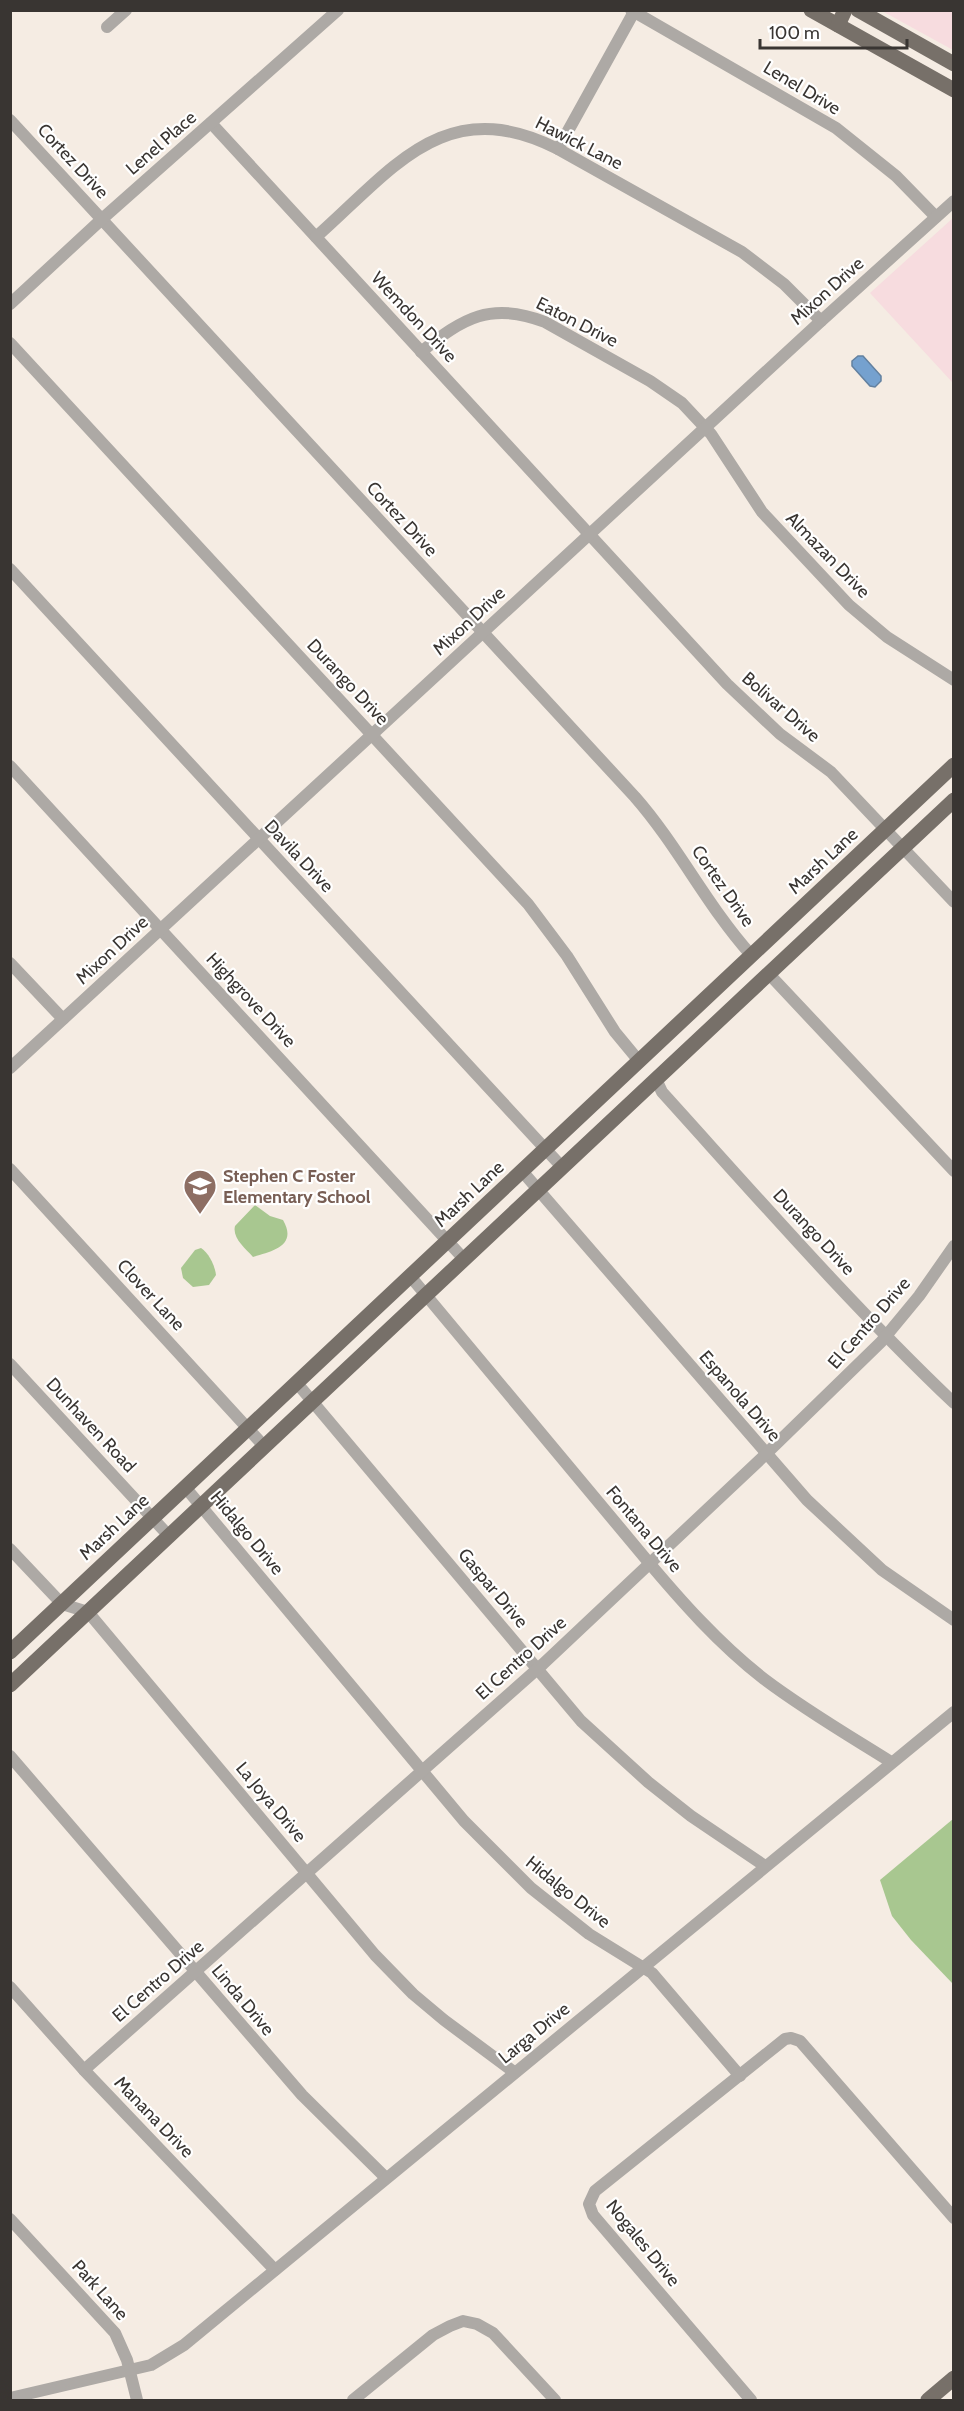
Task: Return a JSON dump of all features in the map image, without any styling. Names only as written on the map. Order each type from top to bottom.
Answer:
[{"type":"main road","points":[[811,10],[954,90]]},
{"type":"main road","points":[[838,25],[845,10]]},
{"type":"main road","points":[[858,10],[954,64]]},
{"type":"main road","name":"Marsh Lane","points":[[10,1652],[954,765]]},
{"type":"main road","points":[[10,1685],[954,800]]},
{"type":"main road","points":[[752,955],[768,973]]},
{"type":"main road","points":[[639,1061],[656,1079]]},
{"type":"main road","points":[[935,2398],[954,2378]]},
{"type":"street","points":[[107,27],[126,10]]},
{"type":"street","name":"Lenel Place","points":[[10,304],[102,219],[338,10]]},
{"type":"street","points":[[558,149],[633,11]]},
{"type":"street","name":"Lenel Drive","points":[[633,11],[836,128],[896,176],[936,217]]},
{"type":"street","name":"Cortez Drive","points":[[10,120],[656,820],[705,898],[752,955]]},
{"type":"street","name":"Wemdon Drive","points":[[211,123],[590,534]]},
{"type":"street","name":"Hawick Lane","points":[[316,237],[410,153],[439,136],[468,129],[498,128],[534,137],[558,149],[742,252],[784,284],[820,321]]},
{"type":"street","name":"Mixon Drive","points":[[10,1068],[820,321],[954,201]]},
{"type":"street","name":"Eaton Drive","points":[[422,352],[447,331],[470,319],[492,313],[524,314],[544,322],[664,389],[706,427]]},
{"type":"street","name":"Durango Drive","points":[[10,344],[546,926],[594,1003],[639,1061]]},
{"type":"street","name":"Almazan Drive","points":[[706,427],[762,512],[849,605],[888,637],[954,680]]},
{"type":"street","name":"Bolivar Drive","points":[[590,534],[728,684],[780,734],[831,772],[954,902]]},
{"type":"street","name":"Davila Drive","points":[[10,569],[562,1167]]},
{"type":"street","name":"Highgrove Drive","points":[[10,766],[464,1259]]},
{"type":"street","points":[[10,963],[63,1019]]},
{"type":"street","points":[[768,973],[954,1171]]},
{"type":"street","name":"Durango Drive","points":[[656,1079],[662,1092],[886,1336],[954,1403]]},
{"type":"street","name":"Clover Lane","points":[[10,1169],[264,1446]]},
{"type":"street","name":"Espanola Drive","points":[[522,1171],[807,1500],[882,1570],[954,1620]]},
{"type":"street","name":"El Centro Drive","points":[[84,2070],[537,1669],[650,1564],[864,1361],[919,1296],[954,1246]]},
{"type":"street","name":"Fontana Drive","points":[[410,1276],[650,1564],[719,1639],[763,1678],[805,1708],[891,1762]]},
{"type":"street","name":"Dunhaven Road","points":[[10,1364],[169,1536]]},
{"type":"street","name":"Gaspar Drive","points":[[296,1382],[314,1400],[581,1721],[648,1782],[691,1816],[765,1866]]},
{"type":"street","name":"Hidalgo Drive","points":[[184,1488],[201,1505],[422,1771],[487,1845],[531,1888],[589,1934],[641,1969],[652,1973],[740,2076]]},
{"type":"street","points":[[10,1549],[62,1604],[88,1612]]},
{"type":"street","name":"La Joya Drive","points":[[88,1612],[375,1955],[413,1994],[514,2072]]},
{"type":"street","name":"Larga Drive","points":[[10,2398],[151,2365],[184,2345],[954,1712]]},
{"type":"street","name":"Linda Drive","points":[[10,1756],[302,2095],[386,2178]]},
{"type":"street","name":"Manana Drive","points":[[10,1987],[84,2070],[275,2270]]},
{"type":"street","points":[[740,2076],[785,2039],[800,2041],[954,2218]]},
{"type":"street","name":"Nogales Drive","points":[[740,2076],[595,2191],[589,2204],[593,2215],[751,2400]]},
{"type":"street","name":"Park Lane","points":[[10,2219],[105,2319],[122,2344],[137,2400]]},
{"type":"street","points":[[361,2398],[424,2342],[450,2325],[463,2321],[477,2324],[493,2333],[555,2400]]},
{"type":"shaded area","points":[[882,11],[953,11],[953,50]]},
{"type":"shaded area","points":[[953,218],[953,383],[870,293]]},
{"type":"green space","points":[[255,1205],[270,1216],[283,1220],[287,1236],[285,1242],[275,1250],[253,1257],[235,1235],[235,1226]]},
{"type":"green space","points":[[201,1248],[211,1260],[216,1275],[209,1285],[193,1287],[183,1278],[181,1268],[195,1250]]},
{"type":"green space","points":[[953,1819],[953,1984],[911,1940],[892,1916],[880,1880]]},
{"type":"water","points":[[858,356],[863,356],[881,376],[881,381],[875,387],[870,386],[852,366],[852,361]]},
{"type":"place","name":"Stephen C Foster Elementary School","points":[[200,1215]]}]
